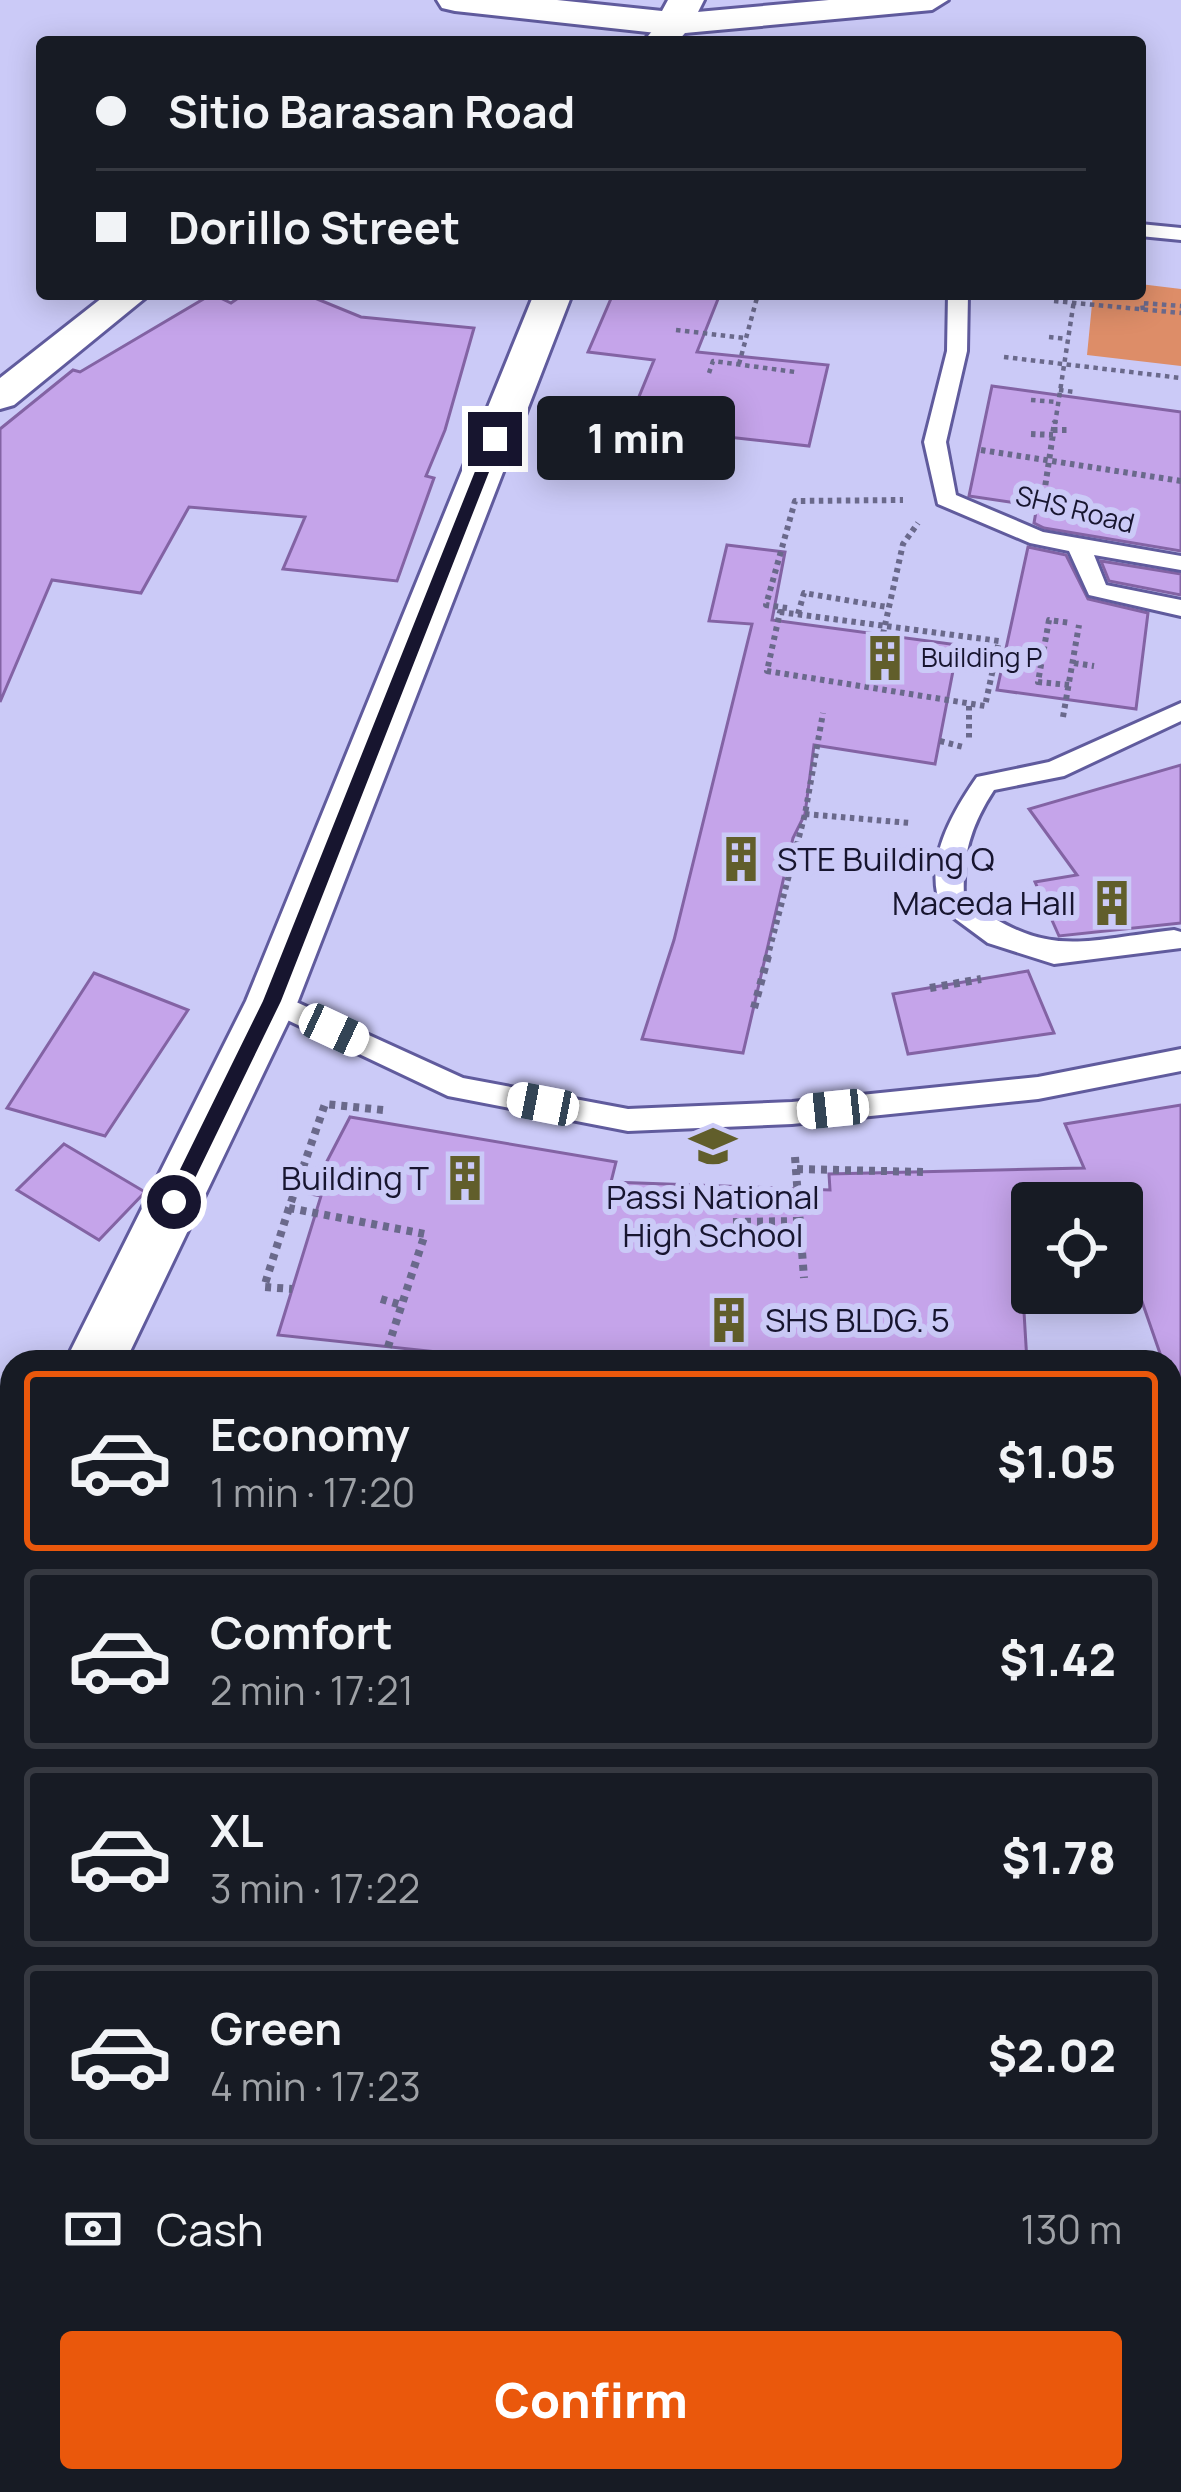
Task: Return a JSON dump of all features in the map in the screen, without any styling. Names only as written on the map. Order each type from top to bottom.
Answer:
[{"type":"street","points":[[455,0],[673,22],[932,0]]},
{"type":"street","points":[[0,397],[123,300]]},
{"type":"street","points":[[101,1350],[272,1001],[551,300]]},
{"type":"lane","points":[[1146,231],[1181,234]]},
{"type":"lane","points":[[946,499],[935,442],[957,351],[958,300]]},
{"type":"lane","name":"SHS Road","points":[[946,499],[1038,538],[1181,563]]},
{"type":"lane","points":[[1079,547],[1097,590],[1181,608]]},
{"type":"lane","points":[[1174,940],[1054,954],[997,936],[951,902],[947,859],[969,808],[986,783],[1055,770],[1181,711]]},
{"type":"lane","points":[[272,1001],[458,1088],[628,1120],[792,1113],[1038,1088],[1181,1060]]},
{"type":"path","points":[[739,364],[756,300]]},
{"type":"path","points":[[1054,301],[1061,300]]},
{"type":"path","points":[[1038,538],[1074,300]]},
{"type":"path","points":[[1086,300],[1143,310],[1181,310]]},
{"type":"path","points":[[676,330],[745,338]]},
{"type":"path","points":[[1049,337],[1067,339]]},
{"type":"path","points":[[957,351],[1090,371],[1181,378]]},
{"type":"path","points":[[709,373],[713,361],[795,372]]},
{"type":"path","points":[[1058,391],[1075,392]]},
{"type":"path","points":[[1031,400],[1057,402]]},
{"type":"path","points":[[1031,434],[1068,430]]},
{"type":"path","points":[[935,442],[1181,481]]},
{"type":"path","points":[[883,634],[903,544],[920,520],[946,499]]},
{"type":"path","points":[[799,612],[780,612],[767,671],[985,706],[999,640],[766,605],[795,501],[946,499]]},
{"type":"path","points":[[799,612],[804,593],[887,607]]},
{"type":"path","points":[[1055,770],[1082,611]]},
{"type":"path","points":[[1070,685],[1038,682],[1049,620],[1079,624]]},
{"type":"path","points":[[1074,664],[1094,666]]},
{"type":"path","points":[[959,758],[969,748],[969,706]]},
{"type":"path","points":[[754,1007],[805,814],[823,712]]},
{"type":"path","points":[[805,814],[909,824],[920,815]]},
{"type":"path","points":[[292,1289],[264,1287],[325,1104]]},
{"type":"path","points":[[792,1113],[804,1277]]},
{"type":"path","points":[[796,1169],[925,1172]]},
{"type":"path","points":[[289,1208],[425,1234],[387,1350]]},
{"type":"path","points":[[734,1222],[800,1221]]},
{"type":"path","points":[[381,1299],[401,1305]]},
{"type":"shaded area","points":[[1146,285],[1181,289],[1181,366],[1087,355],[1092,300],[1146,300]]},
{"type":"building","points":[[202,300],[320,300],[361,317],[474,328],[445,430],[426,476],[434,478],[397,581],[283,569],[305,517],[189,507],[141,593],[52,580],[0,702],[0,429],[73,370],[80,372]]},
{"type":"building","points":[[610,300],[718,300],[697,352],[828,365],[809,446],[627,426],[654,360],[588,352]]},
{"type":"building","points":[[992,386],[1181,412],[1181,551],[1044,528],[1034,523],[1037,506],[969,496]]},
{"type":"building","points":[[727,545],[785,552],[772,620],[958,645],[935,764],[814,745],[805,814],[793,838],[743,1053],[642,1039],[674,940],[752,624],[709,621]]},
{"type":"building","points":[[1028,547],[1066,555],[1088,599],[1148,613],[1136,709],[997,690]]},
{"type":"building","points":[[1101,561],[1181,574],[1181,595],[1109,581]]},
{"type":"building","points":[[1181,765],[1181,923],[1059,936],[1035,882],[1077,875],[1029,809]]},
{"type":"building","points":[[1028,971],[1054,1033],[908,1054],[893,994]]},
{"type":"building","points":[[94,973],[188,1010],[105,1136],[7,1108]]},
{"type":"building","points":[[1181,1105],[1181,1350],[1159,1350],[1143,1304],[1143,1182],[1011,1182],[1011,1314],[1024,1314],[1026,1350],[418,1350],[278,1335],[321,1196],[310,1194],[350,1117],[616,1162],[611,1182],[830,1190],[829,1174],[1084,1168],[1065,1124]]},
{"type":"building","points":[[64,1144],[145,1192],[99,1240],[17,1190]]},
{"type":"place","name":"Building P","points":[[885,658]]},
{"type":"place","name":"STE Building Q","points":[[741,859]]},
{"type":"place","name":"Maceda Hall","points":[[1112,903]]},
{"type":"place","name":"Passi National High School","points":[[713,1146]]},
{"type":"place","name":"Building T","points":[[465,1178]]},
{"type":"place","name":"SHS BLDG. 5","points":[[729,1320]]},
{"type":"route","points":[[174,1202],[272,1001],[495,439]]}]
